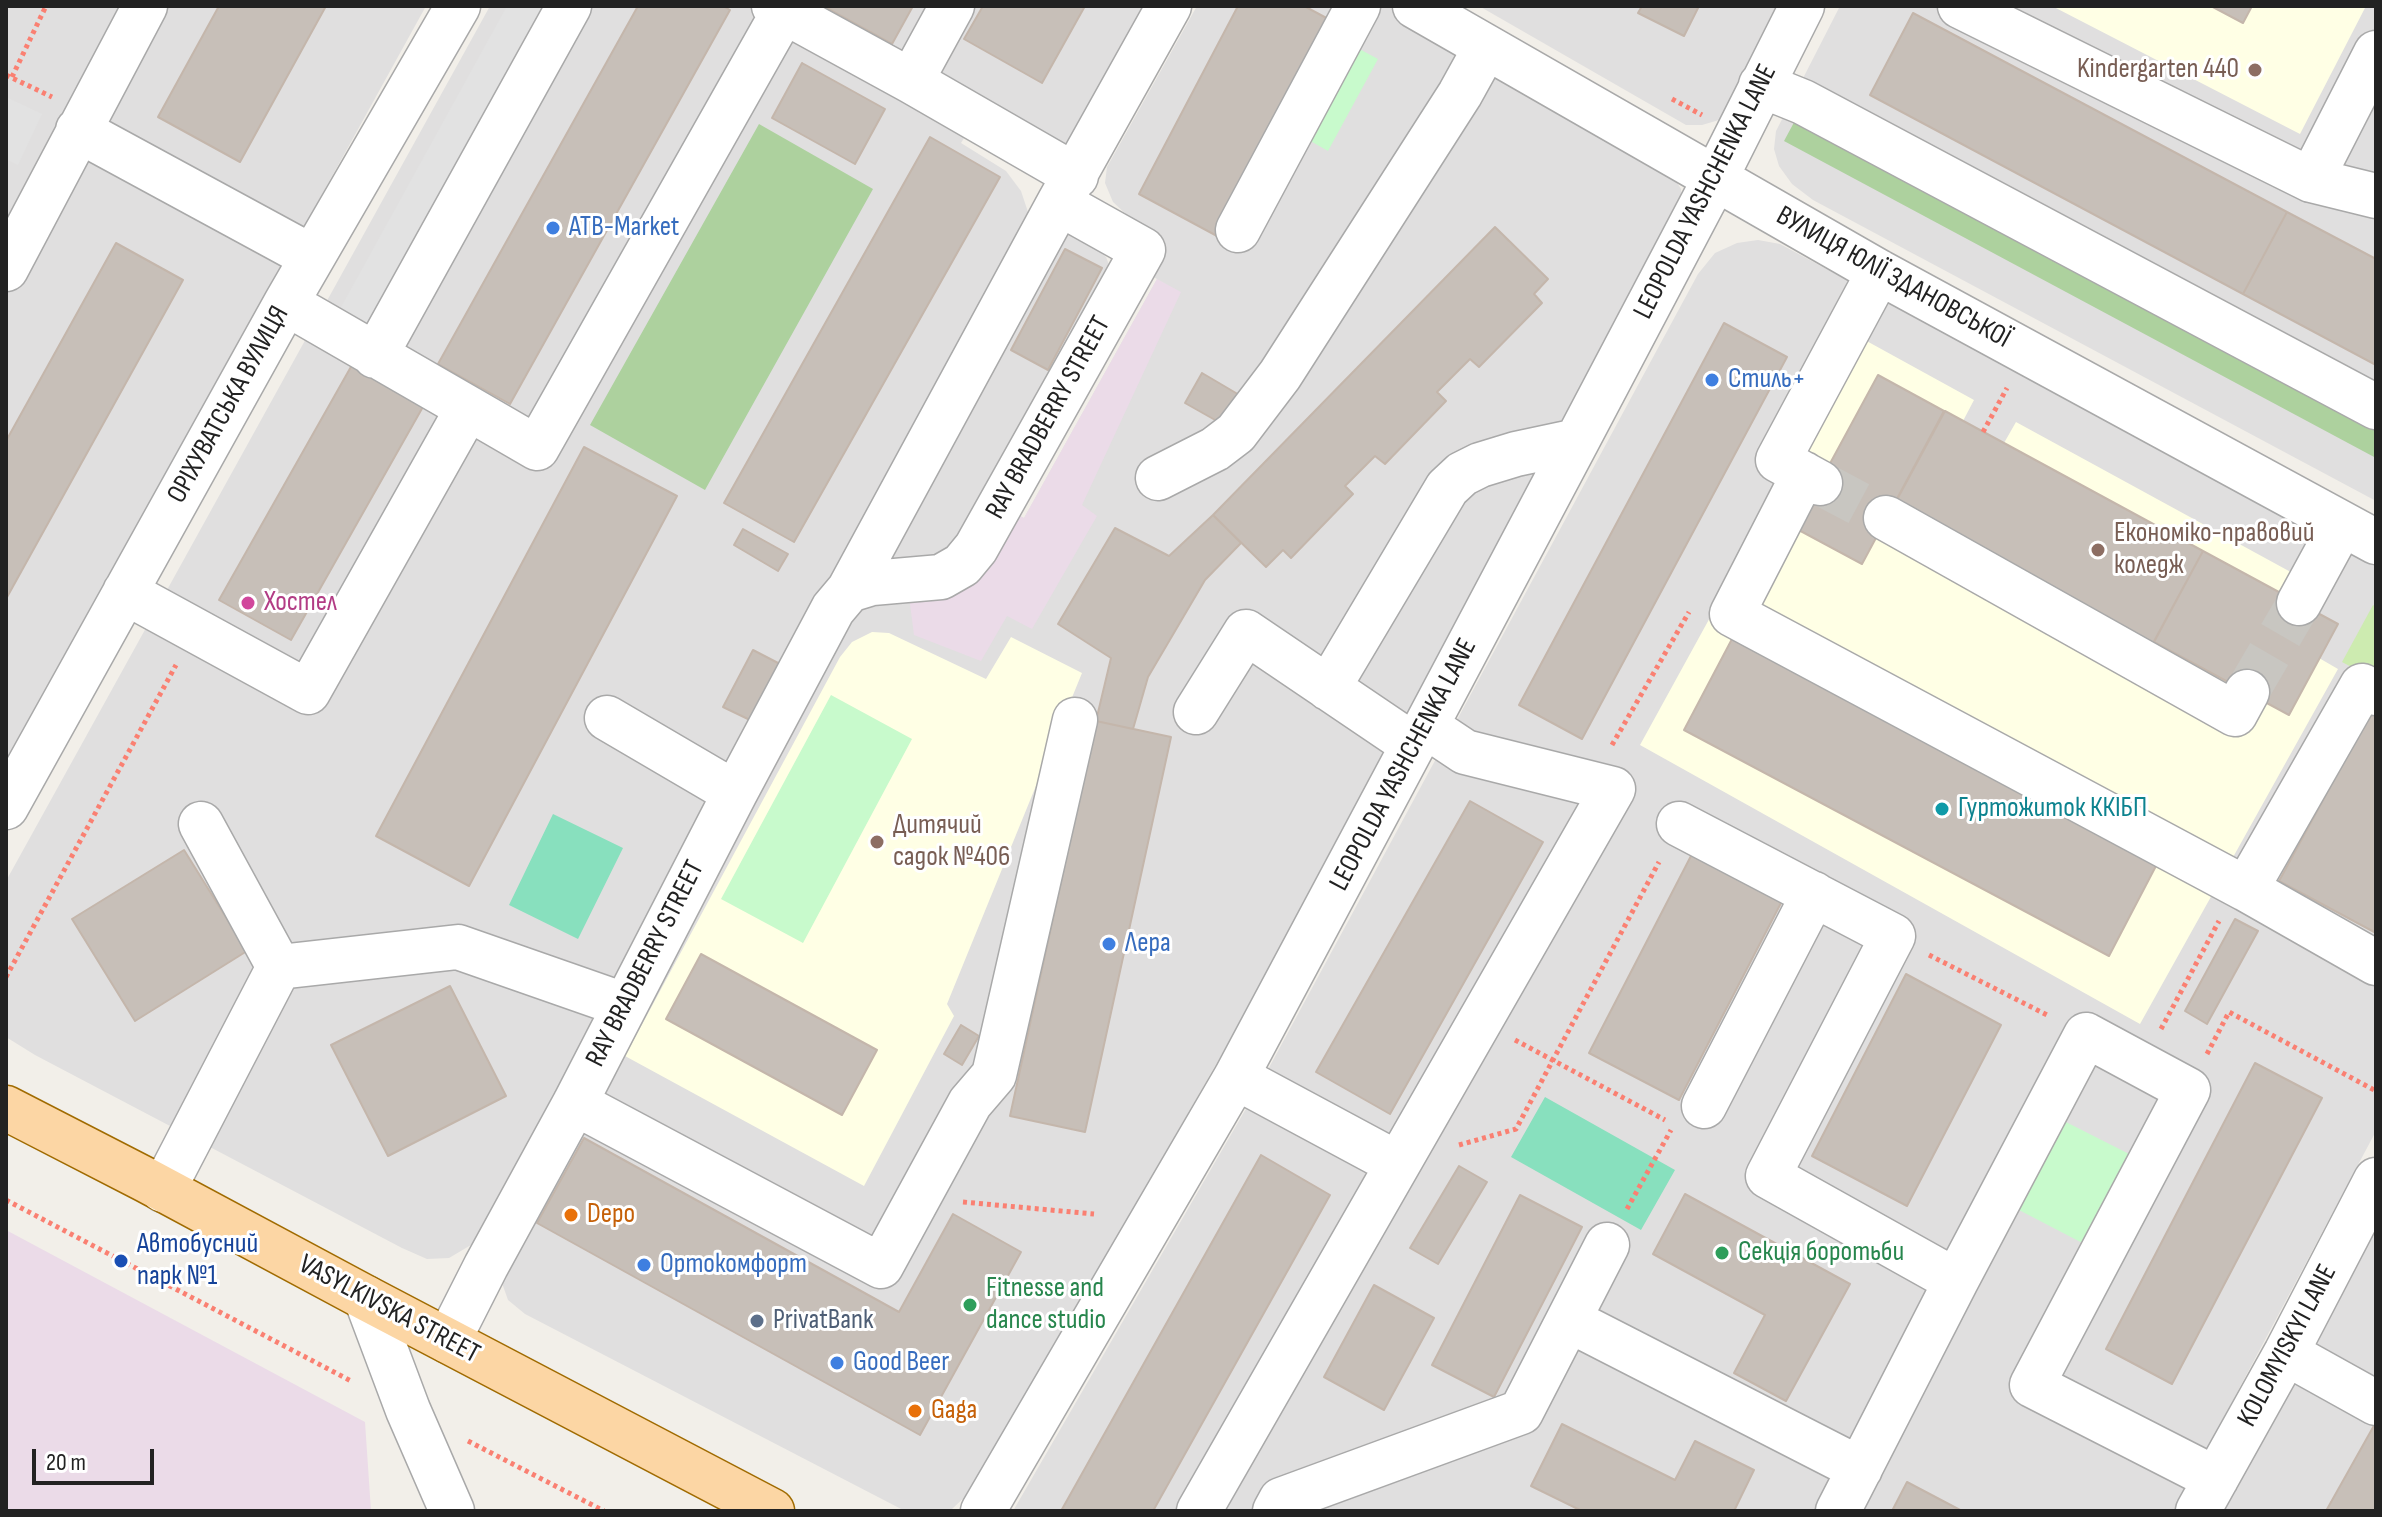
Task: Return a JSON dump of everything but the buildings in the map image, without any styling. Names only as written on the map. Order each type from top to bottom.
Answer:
[{"type":"main road","name":"VASYLKIVSKA STREET","points":[[6,1108],[763,1509]]},
{"type":"street","points":[[6,269],[145,6]]},
{"type":"street","name":"ОРІХУВАТСЬКА ВУЛИЦЯ","points":[[6,807],[286,303],[458,6]]},
{"type":"street","points":[[375,356],[569,6]]},
{"type":"street","points":[[911,81],[952,6]]},
{"type":"street","name":"RAY BRADBERRY STREET","points":[[448,1341],[833,609],[849,590],[1169,6]]},
{"type":"street","points":[[1238,230],[1358,6]]},
{"type":"street","name":"ВУЛИЦЯ ЮЛІЇ ЗДАНОВСЬКОЇ","points":[[1415,6],[1879,272],[2359,533]]},
{"type":"street","name":"LEOPOLDA YASHCHENKA LANE","points":[[983,1511],[1236,1077],[1577,441],[1802,6]]},
{"type":"street","points":[[1960,6],[2311,180],[2376,196]]},
{"type":"street","points":[[286,303],[537,448],[779,9],[911,81],[1067,189]]},
{"type":"street","points":[[1158,478],[1215,449],[1236,433],[1280,375],[1460,94],[1486,47]]},
{"type":"street","points":[[2311,180],[2376,53]]},
{"type":"street","points":[[1761,85],[1803,102],[2376,407]]},
{"type":"street","points":[[78,130],[312,257]]},
{"type":"street","name":"RAY BRADBERRY STREET","points":[[849,590],[872,583],[941,577],[962,565],[976,548],[1143,250],[1067,189]]},
{"type":"street","points":[[1879,272],[1778,460],[1812,478],[1732,614],[2242,887],[2376,963]]},
{"type":"street","points":[[125,592],[308,692],[468,408]]},
{"type":"street","points":[[1328,688],[1447,488],[1462,474],[1480,465],[1577,441]]},
{"type":"street","points":[[1886,518],[2235,714],[2247,692]]},
{"type":"street","points":[[2299,603],[2359,533]]},
{"type":"street","points":[[1196,712],[1246,632],[1328,688],[1419,736],[1465,752],[1613,789],[1199,1511]]},
{"type":"street","points":[[2242,887],[2362,686],[2376,693]]},
{"type":"street","points":[[607,718],[735,793]]},
{"type":"street","points":[[575,1103],[881,1266],[970,1103],[994,1075],[1075,720]]},
{"type":"street","points":[[201,824],[279,967]]},
{"type":"street","points":[[1679,824],[1893,936],[1768,1176],[1956,1281]]},
{"type":"street","points":[[1704,1106],[1814,894]]},
{"type":"street","points":[[279,967],[458,947],[624,1005]]},
{"type":"street","points":[[163,1190],[279,967]]},
{"type":"street","points":[[1838,1511],[2086,1035],[2188,1090],[2032,1385],[2207,1495]]},
{"type":"street","points":[[1236,1077],[1396,1163]]},
{"type":"street","name":"KOLOMYISKYI LANE","points":[[2207,1495],[2286,1353],[2376,1180]]},
{"type":"street","points":[[1286,1507],[1521,1412],[1607,1245]]},
{"type":"street","points":[[366,1298],[408,1410],[452,1511]]},
{"type":"street","points":[[1569,1320],[1860,1469]]},
{"type":"street","points":[[2286,1353],[2376,1403]]},
{"type":"path","points":[[46,6],[9,76],[51,96]]},
{"type":"path","points":[[1672,99],[1702,115]]},
{"type":"path","points":[[1983,432],[2008,388]]},
{"type":"path","points":[[6,977],[195,631]]},
{"type":"path","points":[[1396,1163],[1516,1129],[1679,824]]},
{"type":"path","points":[[2142,1065],[2242,887]]},
{"type":"path","points":[[1893,936],[2086,1035]]},
{"type":"path","points":[[2188,1090],[2229,1012],[2376,1091]]},
{"type":"path","points":[[1607,1245],[1674,1125],[1704,1106]]},
{"type":"path","points":[[920,1198],[1094,1214]]},
{"type":"path","points":[[6,1200],[408,1410]]},
{"type":"path","points":[[464,1439],[604,1511]]},
{"type":"shaded area","points":[[6,6],[426,6],[6,767]]},
{"type":"shaded area","points":[[490,6],[1155,6],[1063,156],[972,125],[961,143],[1006,171],[1021,191],[1028,212],[1027,230],[1072,234],[1097,248],[1106,257],[1111,270],[951,553],[860,569],[488,1221],[471,1245],[449,1258],[427,1259],[6,1037],[6,881]]},
{"type":"shaded area","points":[[507,6],[543,6],[368,324],[340,309]]},
{"type":"shaded area","points":[[1197,6],[1387,6],[1636,149],[1671,173],[1681,189],[1682,207],[1399,745],[983,1471],[970,1492],[952,1509],[905,1511],[525,1314],[508,1300],[502,1283],[848,614],[1014,513],[1024,518],[1157,279],[1144,271],[1161,235],[1128,216],[1113,202],[1105,183],[1107,167]]},
{"type":"shaded area","points":[[1479,6],[1790,6],[1734,109],[1719,120],[1686,125]]},
{"type":"shaded area","points":[[1840,6],[2376,6],[2376,501],[1813,200],[1792,184],[1779,166],[1774,149],[1776,131]]},
{"type":"shaded area","name":"Kindergarten 440","points":[[2052,6],[2366,6],[2300,134]]},
{"type":"shaded area","points":[[6,97],[42,114],[18,165],[6,159]]},
{"type":"shaded area","points":[[1758,240],[1780,244],[2376,565],[2376,1131],[2174,1511],[1013,1511],[1258,1088],[1698,274],[1715,253],[1737,243]]},
{"type":"shaded area","points":[[1157,279],[1181,292],[1082,505],[1097,516],[1032,629],[1007,616],[981,661],[914,635],[909,596],[1014,513],[1024,518]]},
{"type":"shaded area","points":[[1863,339],[1974,400],[1963,421],[2004,443],[2016,422],[2298,576],[2299,603],[2338,624],[2319,658],[2338,669],[2140,1024],[1640,745]]},
{"type":"shaded area","name":"Дитячий садок №406","points":[[872,632],[889,633],[986,679],[1011,637],[1082,673],[947,1004],[954,1016],[864,1186],[625,1056],[840,657],[852,642]]},
{"type":"shaded area","points":[[2376,1208],[2376,1511],[2215,1511]]},
{"type":"shaded area","points":[[6,1230],[365,1422],[371,1511],[6,1511]]},
{"type":"green space","points":[[1350,44],[1378,59],[1328,151],[1300,135]]},
{"type":"green space","points":[[1798,115],[2376,424],[2376,458],[1784,141]]},
{"type":"green space","points":[[759,124],[873,189],[705,490],[590,425]]},
{"type":"green space","points":[[2373,605],[2376,607],[2376,680],[2342,662]]},
{"type":"green space","points":[[831,695],[912,739],[803,943],[721,899]]},
{"type":"green space","points":[[553,814],[623,848],[578,939],[509,905]]},
{"type":"green space","points":[[1545,1097],[1675,1170],[1641,1230],[1511,1157]]},
{"type":"green space","points":[[2064,1121],[2139,1159],[2092,1248],[2019,1210]]},
{"type":"tunnel","points":[[1820,483],[1886,518]]},
{"type":"tunnel","points":[[2247,692],[2299,603]]},
{"type":"place","name":"Kindergarten 440","points":[[2255,70]]},
{"type":"place","name":"ATB-Market","points":[[553,228]]},
{"type":"place","name":"Стиль+","points":[[1712,380]]},
{"type":"place","name":"Економіко-правовий коледж","points":[[2098,550]]},
{"type":"place","name":"Хостел","points":[[248,603]]},
{"type":"place","name":"Гуртожиток ККІБП","points":[[1942,809]]},
{"type":"place","name":"Дитячий садок №406","points":[[877,842]]},
{"type":"place","name":"Лера","points":[[1109,944]]},
{"type":"place","name":"Depo","points":[[571,1215]]},
{"type":"place","name":"Секція боротьби","points":[[1722,1253]]},
{"type":"place","name":"Автобусний парк №1","points":[[121,1261]]},
{"type":"place","name":"Ортокомфорт","points":[[644,1265]]},
{"type":"place","name":"Fitnesse and dance studio","points":[[970,1305]]},
{"type":"place","name":"PrivatBank","points":[[757,1321]]},
{"type":"place","name":"Good Beer","points":[[837,1363]]},
{"type":"place","name":"Gaga","points":[[915,1411]]}]
